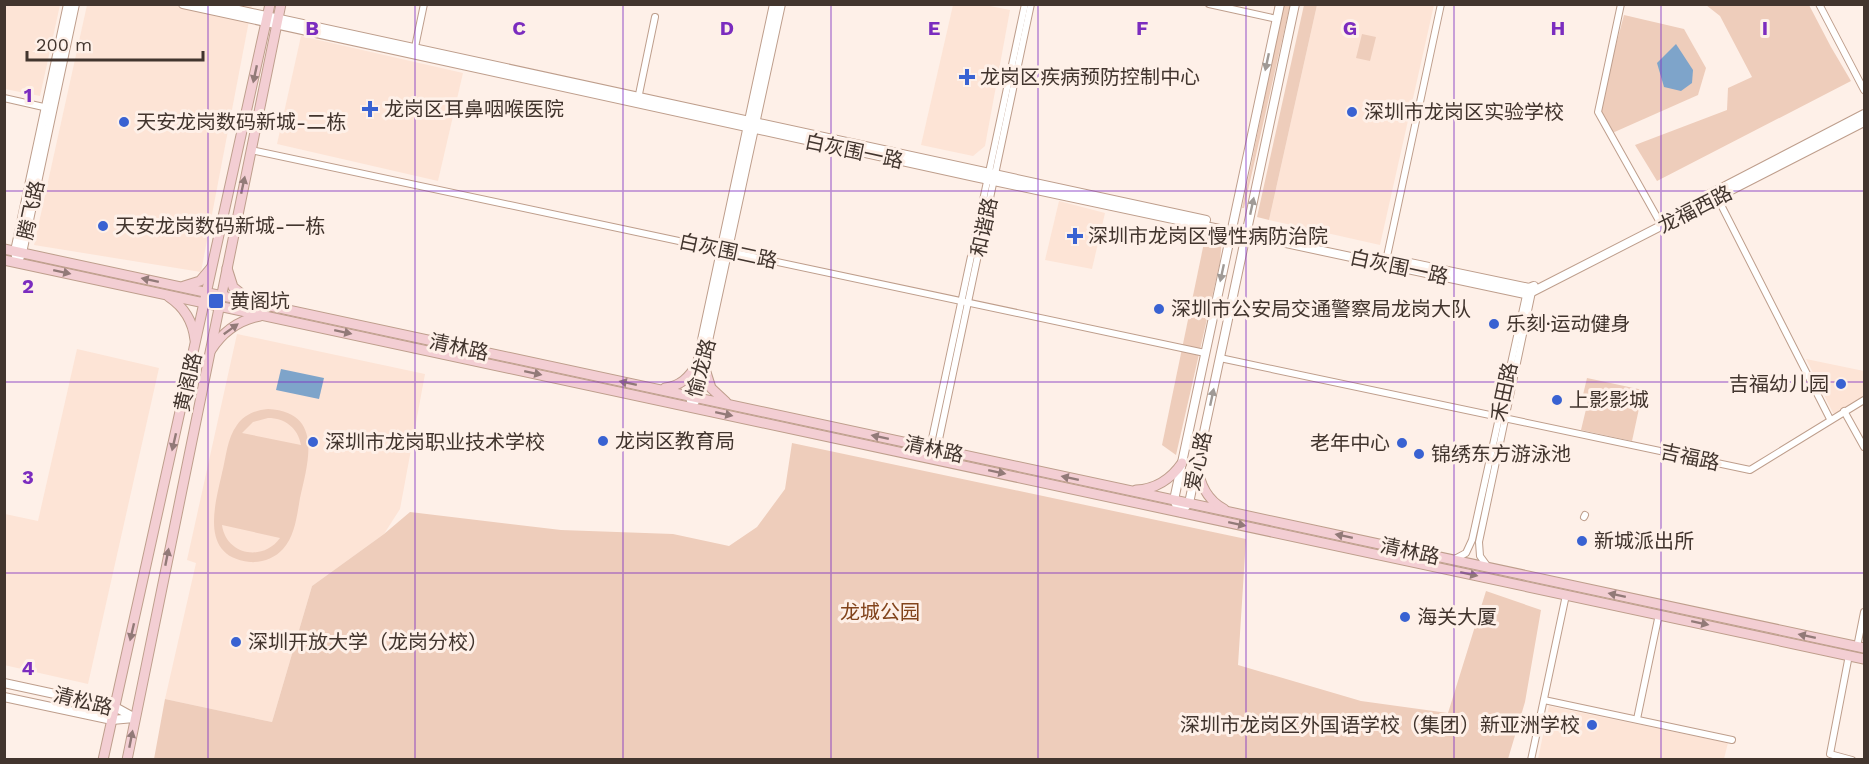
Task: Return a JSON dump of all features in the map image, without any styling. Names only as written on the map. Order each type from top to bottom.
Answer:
[{"type":"main road","name":"黄阁路","points":[[103,759],[270,4]]},
{"type":"main road","name":"黄阁路","points":[[127,759],[281,4]]},
{"type":"main road","name":"清林路","points":[[4,249],[175,285],[218,305],[265,315],[316,321]]},
{"type":"main road","name":"清林路","points":[[4,260],[162,293],[206,298],[220,295],[316,321],[599,382],[692,407],[1864,658]]},
{"type":"main road","points":[[175,285],[193,284],[200,281],[207,276],[215,260]]},
{"type":"main road","points":[[227,263],[227,271],[233,287],[256,303]]},
{"type":"main road","points":[[162,293],[175,301],[186,313],[194,329],[196,346]]},
{"type":"main road","points":[[208,357],[219,340],[232,328],[246,320],[265,315]]},
{"type":"main road","points":[[657,389],[676,386],[700,365],[711,388],[723,400],[734,405]]},
{"type":"main road","name":"清林路","points":[[599,382],[657,389],[734,405],[1861,647]]},
{"type":"main road","points":[[1128,490],[1142,490],[1163,482],[1182,464]]},
{"type":"main road","points":[[1197,464],[1204,490],[1220,506],[1232,512]]},
{"type":"street","name":"腾飞路","points":[[50,108],[68,4]]},
{"type":"street","name":"腾飞路","points":[[16,262],[75,4]]},
{"type":"street","name":"白灰围一路","points":[[183,4],[267,20]]},
{"type":"street","name":"白灰围一路","points":[[211,4],[277,23],[1529,292]]},
{"type":"street","points":[[414,52],[424,4]]},
{"type":"street","name":"愉龙路","points":[[752,125],[774,4]]},
{"type":"street","name":"愉龙路","points":[[692,407],[752,125],[781,4]]},
{"type":"street","name":"和谐路","points":[[991,177],[1025,4]]},
{"type":"street","name":"和谐路","points":[[933,448],[1031,4]]},
{"type":"street","points":[[1209,4],[1276,19]]},
{"type":"street","name":"爱心路","points":[[1280,4],[1174,500],[1180,512],[1189,503],[1295,4]]},
{"type":"street","points":[[1386,261],[1441,4]]},
{"type":"street","points":[[1621,4],[1598,112],[1661,223]]},
{"type":"street","points":[[1819,4],[1864,90]]},
{"type":"street","points":[[638,100],[656,17]]},
{"type":"street","points":[[4,98],[50,108]]},
{"type":"street","name":"龙福西路","points":[[1716,195],[1864,114]]},
{"type":"street","name":"龙福西路","points":[[1529,292],[1716,195],[1864,122]]},
{"type":"street","name":"白灰围二路","points":[[251,150],[1205,353]]},
{"type":"street","points":[[1716,195],[1830,419]]},
{"type":"street","name":"禾田路","points":[[1454,560],[1466,553],[1472,540],[1529,292]]},
{"type":"street","points":[[1220,358],[1502,417]]},
{"type":"street","name":"吉福路","points":[[1502,417],[1750,470],[1864,400]]},
{"type":"street","points":[[1844,411],[1864,447]]},
{"type":"street","name":"禾田路","points":[[1488,567],[1482,562],[1479,542],[1502,417]]},
{"type":"street","points":[[1531,759],[1566,595]]},
{"type":"street","points":[[1861,647],[1864,612]]},
{"type":"street","points":[[1637,719],[1659,614]]},
{"type":"street","points":[[1850,655],[1830,754],[1852,759]]},
{"type":"street","name":"清松路","points":[[4,683],[115,707],[135,718]]},
{"type":"street","name":"清松路","points":[[4,697],[112,720],[135,718]]},
{"type":"street","points":[[1544,700],[1731,740]]},
{"type":"shaded area","points":[[5,4],[60,5],[40,96],[5,89]]},
{"type":"shaded area","points":[[87,5],[252,5],[201,272],[34,245]]},
{"type":"shaded area","name":"龙岗区疾病预防控制中心","points":[[953,5],[985,5],[1010,10],[985,146],[973,156],[921,145]]},
{"type":"shaded area","name":"深圳市龙岗区实验学校","points":[[1317,5],[1434,5],[1380,245],[1269,220]]},
{"type":"shaded area","name":"龙岗区耳鼻咽喉医院","points":[[301,36],[463,73],[438,181],[277,144]]},
{"type":"shaded area","name":"深圳市龙岗区慢性病防治院","points":[[1059,201],[1105,213],[1092,269],[1045,260]]},
{"type":"shaded area","name":"深圳市龙岗职业技术学校","points":[[237,334],[425,374],[400,509],[384,534],[312,586],[272,722],[165,699],[196,563],[187,560]]},
{"type":"shaded area","points":[[77,349],[159,368],[88,684],[4,665],[5,514],[38,521]]},
{"type":"shaded area","name":"吉福幼儿园","points":[[1806,359],[1864,371],[1864,396],[1833,413]]},
{"type":"shaded area","name":"深圳市龙岗区外国语学校（集团）新亚洲学校","points":[[1549,706],[1728,743],[1724,759],[1538,759]]},
{"type":"green space","points":[[1284,5],[1290,5],[1244,208],[1242,208],[1273,55]]},
{"type":"green space","points":[[1304,5],[1317,5],[1269,220],[1257,217]]},
{"type":"green space","points":[[1706,5],[1809,5],[1851,81],[1657,181],[1635,145],[1727,110],[1728,88],[1752,77],[1720,16]]},
{"type":"green space","points":[[1624,15],[1684,29],[1706,68],[1698,95],[1610,134],[1598,112]]},
{"type":"green space","points":[[1362,34],[1376,37],[1370,61],[1356,58]]},
{"type":"green space","points":[[1213,227],[1222,239],[1220,262],[1176,455],[1162,445],[1206,233]]},
{"type":"green space","points":[[1587,378],[1643,390],[1632,441],[1581,430],[1588,401],[1582,399]]},
{"type":"green space","points":[[268,409],[286,412],[298,419],[305,429],[308,455],[293,532],[287,544],[280,552],[264,561],[250,562],[234,558],[223,550],[214,528],[214,514],[227,448],[234,430],[246,416]],"holes":[[[274,418],[290,425],[301,445],[242,433],[253,422]],[[222,525],[280,538],[273,546],[264,550],[246,552],[230,543]]]},
{"type":"green space","name":"龙城公园","points":[[792,443],[1246,539],[1238,665],[1361,701],[1448,713],[1486,591],[1541,610],[1525,702],[1508,759],[154,759],[165,699],[272,722],[312,586],[384,534],[410,512],[561,530],[673,534],[729,546],[757,527],[785,489]]},
{"type":"water","points":[[1676,44],[1693,70],[1692,83],[1681,91],[1664,87],[1657,63]]},
{"type":"water","points":[[281,369],[324,378],[319,399],[276,390]]},
{"type":"place","name":"龙岗区疾病预防控制中心","points":[[967,77]]},
{"type":"place","name":"龙岗区耳鼻咽喉医院","points":[[370,109]]},
{"type":"place","name":"深圳市龙岗区实验学校","points":[[1352,112]]},
{"type":"place","name":"天安龙岗数码新城-二栋","points":[[124,122]]},
{"type":"place","name":"天安龙岗数码新城-一栋","points":[[103,226]]},
{"type":"place","name":"深圳市龙岗区慢性病防治院","points":[[1075,236]]},
{"type":"place","name":"黄阁坑","points":[[216,301]]},
{"type":"place","name":"深圳市公安局交通警察局龙岗大队","points":[[1159,309]]},
{"type":"place","name":"乐刻·运动健身","points":[[1494,324]]},
{"type":"place","name":"吉福幼儿园","points":[[1841,384]]},
{"type":"place","name":"上影影城","points":[[1557,400]]},
{"type":"place","name":"龙岗区教育局","points":[[603,441]]},
{"type":"place","name":"深圳市龙岗职业技术学校","points":[[313,442]]},
{"type":"place","name":"老年中心","points":[[1402,443]]},
{"type":"place","name":"锦绣东方游泳池","points":[[1419,454]]},
{"type":"place","name":"新城派出所","points":[[1582,541]]},
{"type":"place","name":"海关大厦","points":[[1405,617]]},
{"type":"place","name":"深圳开放大学（龙岗分校）","points":[[236,642]]},
{"type":"place","name":"深圳市龙岗区外国语学校（集团）新亚洲学校","points":[[1592,725]]}]
